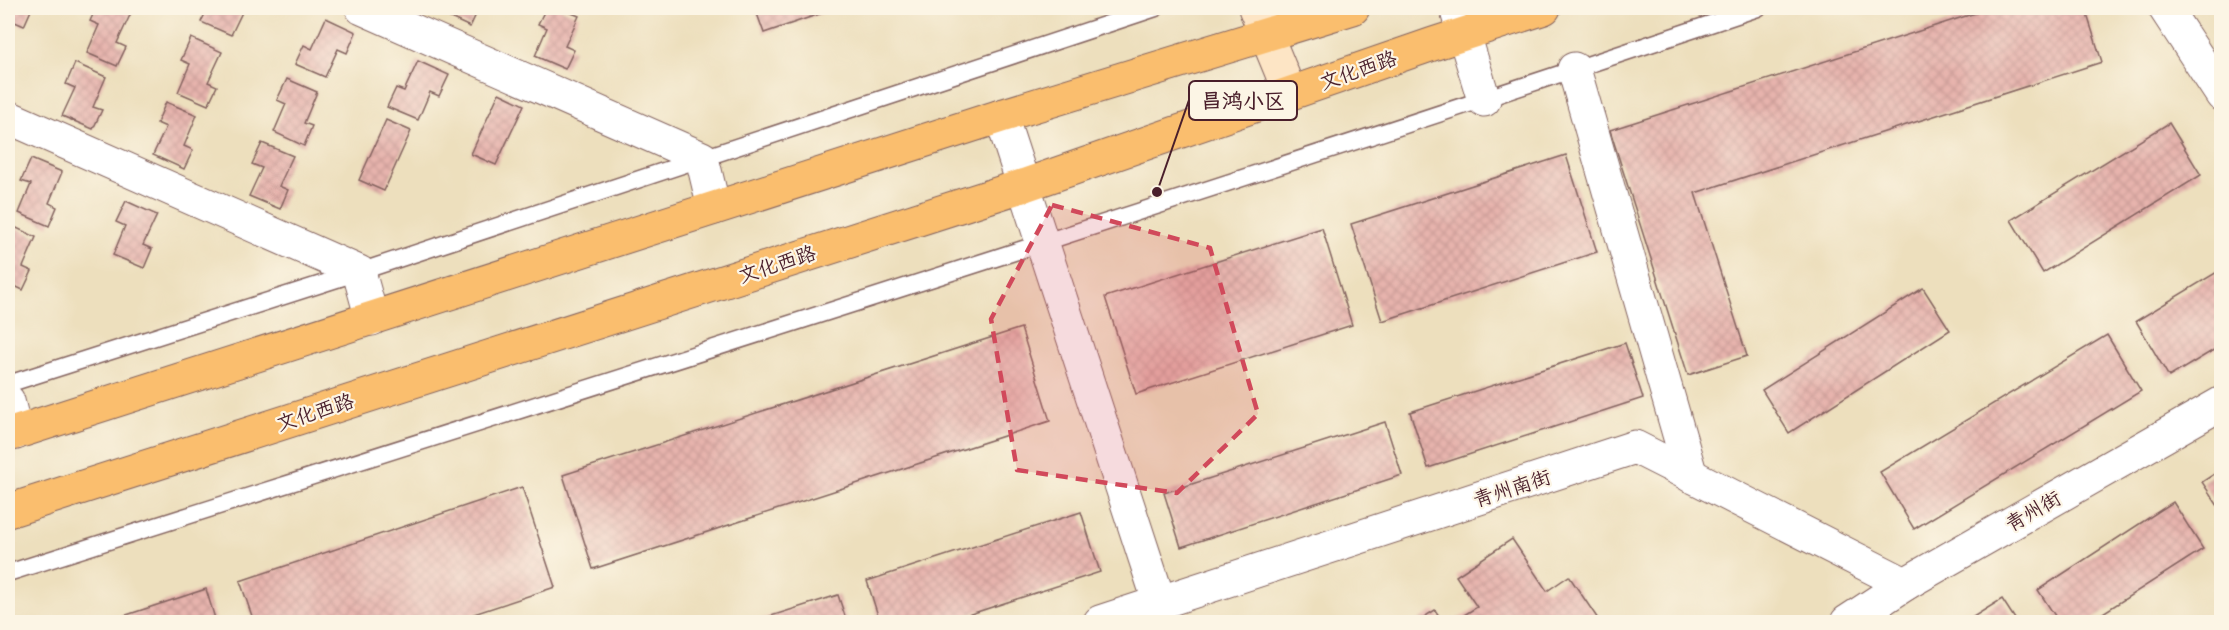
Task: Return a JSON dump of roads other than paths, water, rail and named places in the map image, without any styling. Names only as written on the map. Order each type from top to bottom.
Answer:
[{"type":"main road","points":[[12,434],[1001,116],[1260,21],[1353,8]]},
{"type":"main road","name":"文化西路","points":[[8,511],[1025,185],[1290,93],[1460,20],[1544,8]]},
{"type":"main road","points":[[1260,21],[1290,93]]},
{"type":"street","points":[[362,8],[702,158],[714,208]]},
{"type":"street","points":[[2165,8],[2222,94]]},
{"type":"street","points":[[1460,20],[1484,100]]},
{"type":"street","points":[[1574,69],[1691,476]]},
{"type":"street","points":[[1001,116],[1160,604]]},
{"type":"street","points":[[8,117],[359,272],[372,319]]},
{"type":"street","points":[[8,401],[12,434]]},
{"type":"street","name":"青州街","points":[[1847,622],[1905,584],[2222,403]]},
{"type":"street","name":"青州南街","points":[[1100,622],[1635,447],[1905,584]]},
{"type":"lane","points":[[8,384],[359,272],[1156,8]]},
{"type":"lane","points":[[8,573],[1041,244],[1758,8]]},
{"type":"place","name":"昌鸿小区","points":[[1157,192]]}]
